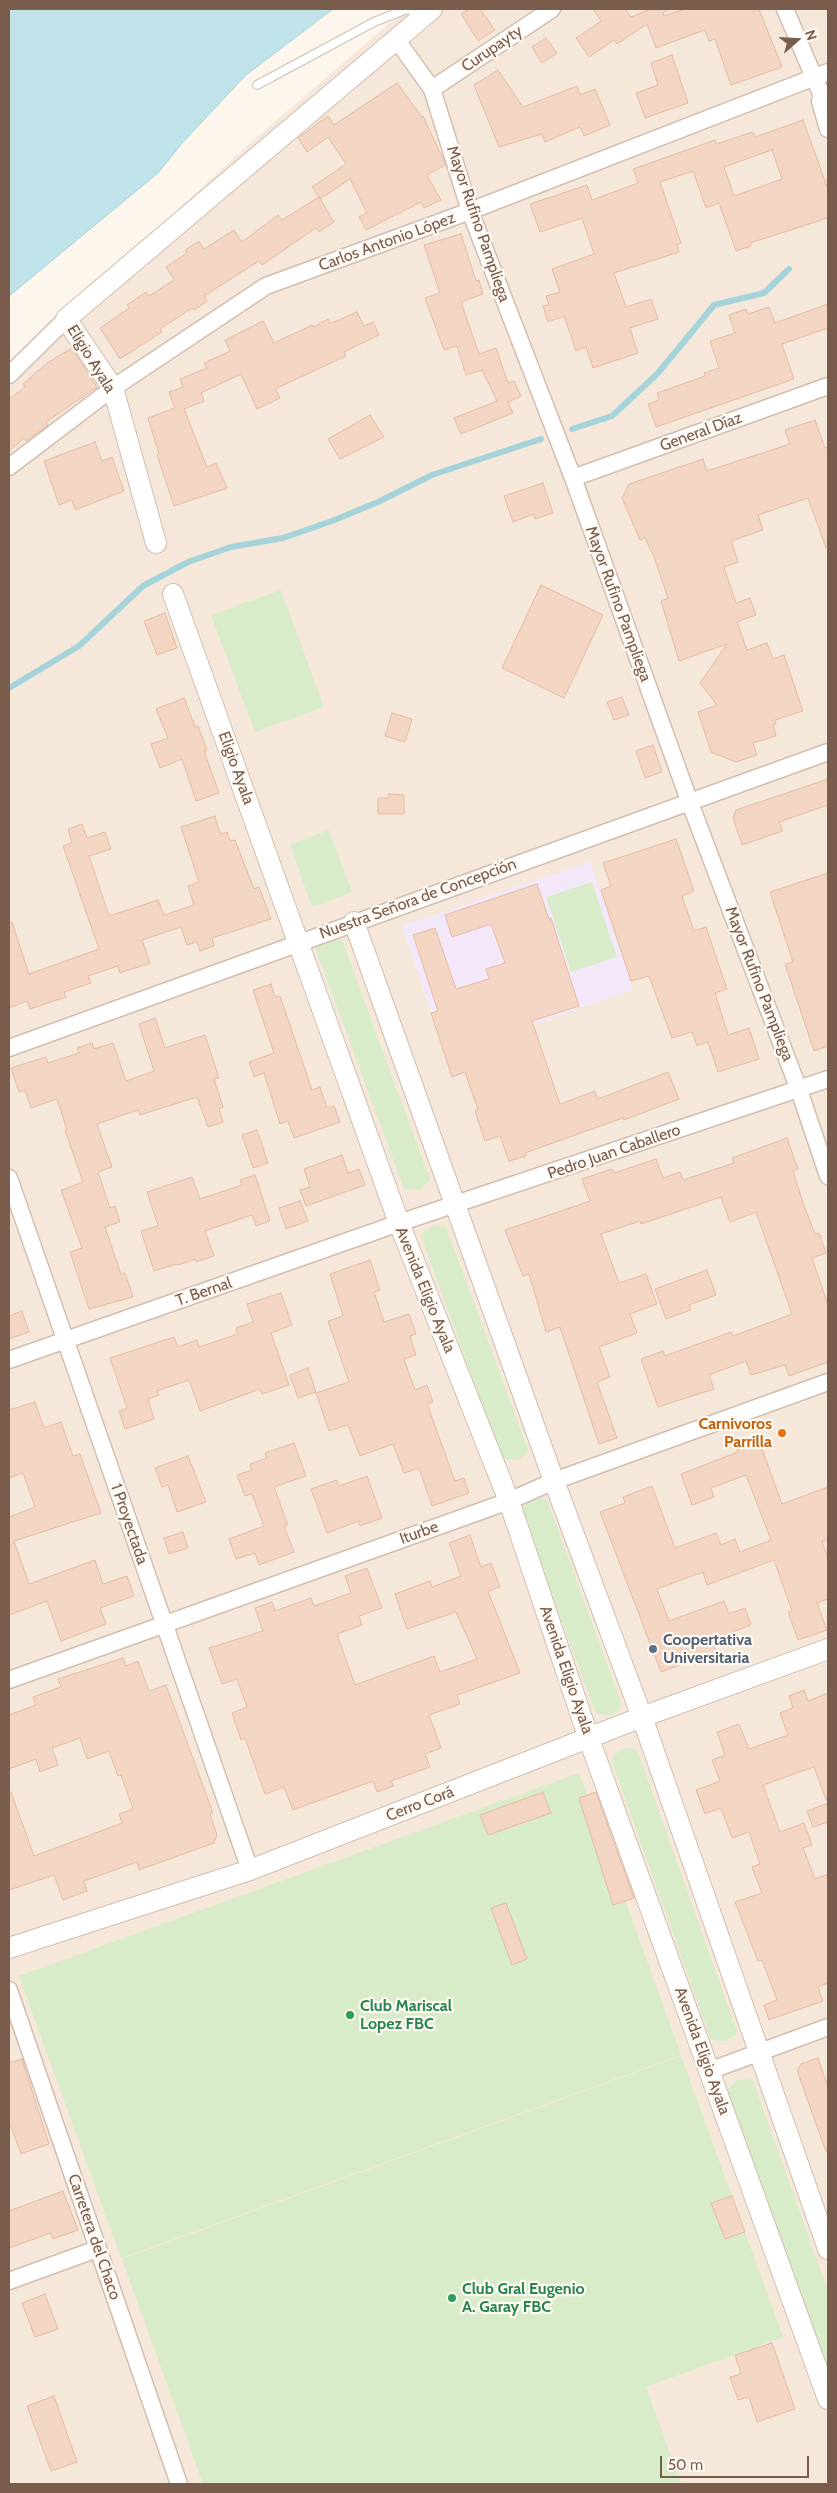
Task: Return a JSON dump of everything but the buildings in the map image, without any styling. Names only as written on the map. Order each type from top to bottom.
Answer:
[{"type":"street","name":"Curupayty","points":[[432,89],[552,9]]},
{"type":"street","points":[[785,9],[821,74],[828,110]]},
{"type":"street","points":[[9,375],[66,319],[429,11]]},
{"type":"street","name":"Mayor Rufino Pampliega","points":[[396,39],[432,89],[470,211],[573,478],[690,803],[799,1090],[828,1176]]},
{"type":"street","points":[[821,74],[828,129]]},
{"type":"street","name":"Carlos Antonio López","points":[[9,467],[113,388],[266,286],[470,211],[821,74]]},
{"type":"street","name":"Eligio Ayala","points":[[66,319],[113,388],[156,543]]},
{"type":"street","name":"General Díaz","points":[[573,478],[828,386]]},
{"type":"street","name":"Eligio Ayala","points":[[173,594],[298,942]]},
{"type":"street","name":"Nuestra Señora de Concepción","points":[[9,1048],[828,752]]},
{"type":"street","points":[[354,922],[554,1481],[642,1718],[828,2249]]},
{"type":"street","name":"Avenida Eligio Ayala","points":[[298,942],[399,1224],[509,1501],[589,1739],[828,2399]]},
{"type":"street","name":"Pedro Juan Caballero","points":[[399,1224],[828,1079]]},
{"type":"street","name":"1 Proyectada","points":[[9,1178],[250,1870]]},
{"type":"street","name":"T. Bernal","points":[[9,1360],[399,1224]]},
{"type":"street","name":"Iturbe","points":[[9,1680],[509,1501],[554,1481],[828,1382]]},
{"type":"street","name":"Cerro Corá","points":[[9,1948],[250,1870],[642,1718],[828,1649]]},
{"type":"street","name":"Carretera del Chaco","points":[[9,1990],[179,2484]]},
{"type":"street","points":[[709,2071],[828,2027]]},
{"type":"street","points":[[9,2281],[98,2249]]},
{"type":"lane","points":[[257,85],[374,22],[407,9],[429,11]]},
{"type":"shaded area","points":[[406,9],[828,9],[828,2484],[9,2484],[9,364],[257,137]]},
{"type":"shaded area","points":[[590,862],[633,990],[528,1026],[514,985],[431,1012],[402,926]]},
{"type":"green space","points":[[281,590],[324,707],[255,732],[211,615]]},
{"type":"green space","points":[[329,830],[352,892],[312,907],[290,845]]},
{"type":"green space","points":[[592,882],[617,957],[571,972],[546,897]]},
{"type":"green space","points":[[330,939],[342,940],[430,1180],[419,1190],[404,1189],[316,950],[318,945]]},
{"type":"green space","points":[[435,1225],[446,1227],[528,1450],[518,1460],[502,1459],[421,1236],[425,1230]]},
{"type":"green space","points":[[542,1498],[547,1500],[622,1705],[612,1715],[596,1714],[521,1510],[532,1499]]},
{"type":"green space","points":[[632,1748],[637,1750],[737,2031],[735,2036],[726,2041],[711,2040],[611,1759],[621,1749]]},
{"type":"green space","name":"Club Mariscal Lopez FBC","points":[[579,1773],[681,2055],[121,2258],[19,1976]]},
{"type":"green space","name":"Club Gral Eugenio A. Garay FBC","points":[[681,2056],[783,2337],[646,2387],[681,2484],[203,2484],[122,2259]]},
{"type":"green space","points":[[748,2079],[753,2081],[828,2291],[828,2367],[825,2365],[727,2090],[738,2080]]},
{"type":"water","points":[[9,9],[333,9],[246,75],[184,141],[158,173],[9,296]]},
{"type":"waterway","points":[[572,429],[612,416],[658,373],[714,305],[764,293],[789,269]]},
{"type":"waterway","points":[[9,688],[79,646],[143,586],[188,562],[231,547],[283,538],[332,521],[378,502],[432,475],[541,439]]},
{"type":"place","name":"Carnivoros Parrilla","points":[[782,1433]]},
{"type":"place","name":"Coopertativa Universitaria","points":[[653,1649]]},
{"type":"place","name":"Club Mariscal Lopez FBC","points":[[350,2015]]},
{"type":"place","name":"Club Gral Eugenio A. Garay FBC","points":[[452,2298]]}]
